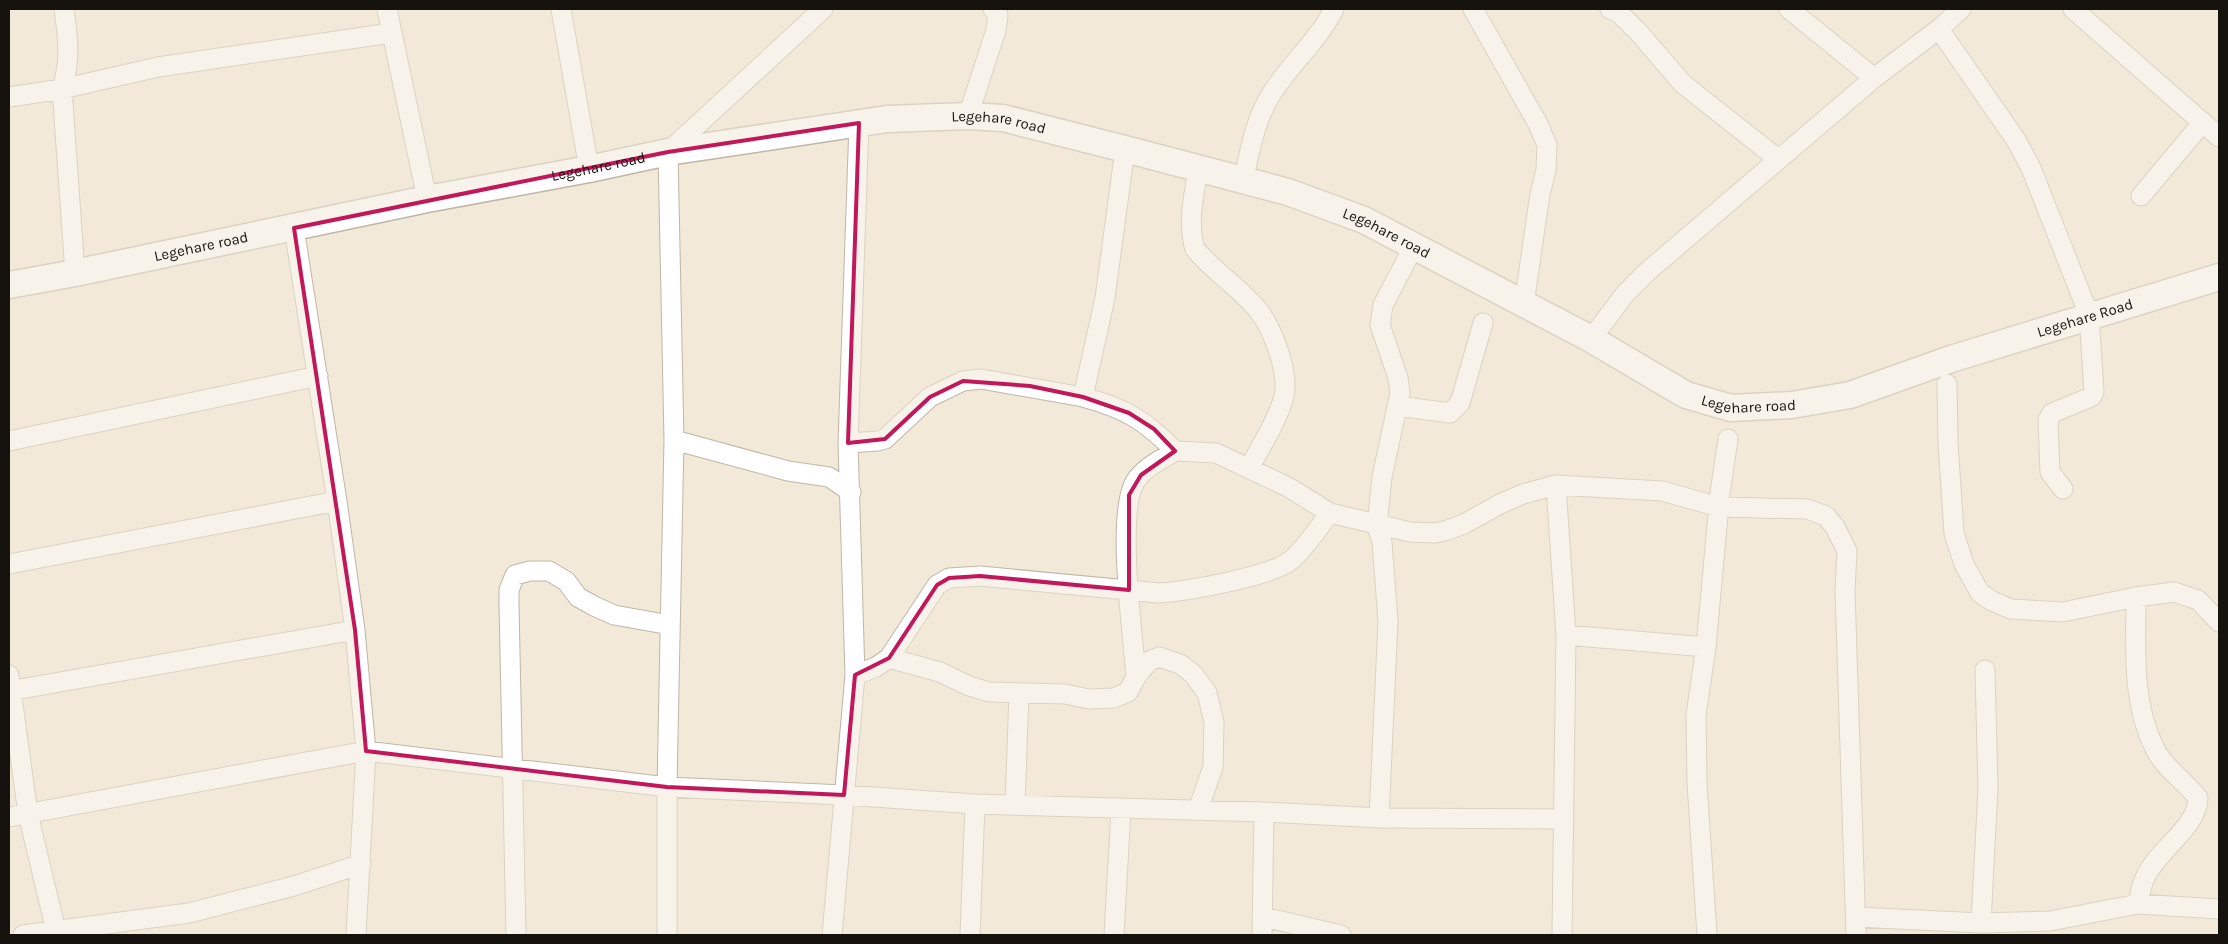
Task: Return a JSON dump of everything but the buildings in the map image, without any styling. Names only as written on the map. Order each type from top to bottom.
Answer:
[{"type":"main road","name":"Legehare road","points":[[9,285],[294,228],[427,199],[589,169],[668,152],[887,119],[968,116],[1003,118],[1125,149],[1288,192],[1364,220],[1592,339],[1686,395],[1731,408],[1792,405],[1850,395],[1945,369]]},
{"type":"main road","name":"Legehare Road","points":[[1945,369],[2089,315],[2219,277]]},
{"type":"street","points":[[64,9],[69,57],[62,89],[75,273]]},
{"type":"street","points":[[386,9],[427,199]]},
{"type":"street","points":[[561,9],[589,169]]},
{"type":"street","points":[[667,935],[667,787],[674,440],[668,152],[823,9]]},
{"type":"street","points":[[968,116],[996,30],[998,15],[993,9]]},
{"type":"street","points":[[1243,181],[1255,130],[1271,93],[1317,38],[1334,9]]},
{"type":"street","points":[[1474,9],[1538,124],[1547,145],[1546,170],[1540,194],[1524,304]]},
{"type":"street","points":[[1610,9],[1619,13],[1640,34],[1684,84],[1778,160]]},
{"type":"street","points":[[1789,9],[1874,78]]},
{"type":"street","points":[[1592,339],[1626,294],[1648,271],[1874,78],[1939,29],[1961,9]]},
{"type":"street","points":[[2074,9],[2219,137]]},
{"type":"street","points":[[1939,29],[2016,140],[2031,168],[2089,315],[2094,392],[2091,397],[2052,413],[2048,420],[2050,472],[2063,489]]},
{"type":"street","points":[[9,97],[62,89],[158,67],[391,33]]},
{"type":"street","points":[[2141,196],[2203,122]]},
{"type":"street","points":[[832,935],[855,675],[851,492],[848,443],[859,123]]},
{"type":"street","points":[[1083,397],[1105,298],[1125,149]]},
{"type":"street","points":[[1198,169],[1191,221],[1191,238],[1195,249],[1258,310],[1280,353],[1285,385],[1284,398],[1249,468]]},
{"type":"street","points":[[294,228],[337,500],[355,630],[366,751],[356,935]]},
{"type":"street","points":[[1379,818],[1388,621],[1382,542],[1377,526],[1382,477],[1400,393],[1398,378],[1380,325],[1383,305],[1414,246]]},
{"type":"street","points":[[1398,406],[1450,413],[1454,411],[1460,403],[1483,323]]},
{"type":"street","points":[[1945,369],[1954,533],[1964,564],[1980,593],[2011,610],[2062,612],[2136,597],[2174,592],[2198,600],[2219,622]]},
{"type":"street","points":[[9,441],[318,376]]},
{"type":"street","points":[[848,443],[878,442],[885,439],[930,397],[963,381],[981,380],[1083,397],[1108,404],[1129,413],[1154,429],[1175,451]]},
{"type":"street","points":[[1707,935],[1697,783],[1696,725],[1706,647],[1719,500],[1728,439]]},
{"type":"street","points":[[674,440],[788,471],[829,477],[851,492]]},
{"type":"street","points":[[1136,676],[1129,590],[1127,512],[1129,495],[1141,475],[1175,451],[1216,453],[1288,487],[1330,513],[1377,526],[1410,532],[1435,533],[1464,524],[1500,504],[1523,494],[1556,485],[1662,492],[1806,509],[1831,520],[1847,552],[1845,591],[1856,935]]},
{"type":"street","points":[[1556,485],[1566,635],[1562,935]]},
{"type":"street","points":[[9,564],[337,500]]},
{"type":"street","points":[[855,675],[876,667],[889,658],[937,585],[949,578],[980,576],[1159,593],[1185,591],[1267,572],[1290,561],[1330,513]]},
{"type":"street","points":[[516,935],[514,768],[508,605],[509,590],[515,575],[530,571],[549,571],[566,581],[578,597],[614,615],[670,625]]},
{"type":"street","points":[[2136,597],[2136,667],[2141,712],[2155,750],[2198,798],[2198,807],[2192,821],[2177,836],[2145,877],[2138,904]]},
{"type":"street","points":[[57,933],[28,814],[10,686],[355,630]]},
{"type":"street","points":[[1566,635],[1706,647]]},
{"type":"street","points":[[889,658],[940,672],[969,686],[990,692],[1065,694],[1088,699],[1114,698],[1128,692],[1136,676],[1148,661],[1159,657],[1180,664],[1193,674],[1207,693],[1214,722],[1213,767],[1198,810]]},
{"type":"street","points":[[1981,923],[1988,788],[1985,670]]},
{"type":"street","points":[[1015,805],[1019,693]]},
{"type":"street","points":[[9,817],[366,751],[667,787],[844,795],[975,804],[1264,812],[1379,818],[1564,819]]},
{"type":"street","points":[[970,935],[975,804]]},
{"type":"street","points":[[1114,935],[1121,809]]},
{"type":"street","points":[[1264,812],[1262,926],[1341,935]]},
{"type":"street","points":[[23,935],[57,933],[189,913],[294,886],[361,864]]},
{"type":"street","points":[[1856,916],[1981,923],[2050,921],[2138,904],[2219,909]]},
{"type":"highlighted area","points":[[859,123],[848,443],[885,439],[930,397],[963,381],[1030,386],[1083,397],[1129,413],[1154,429],[1175,451],[1141,475],[1129,495],[1129,590],[980,576],[949,578],[937,585],[889,658],[855,675],[844,795],[667,787],[366,751],[355,630],[294,228],[668,152]]}]
